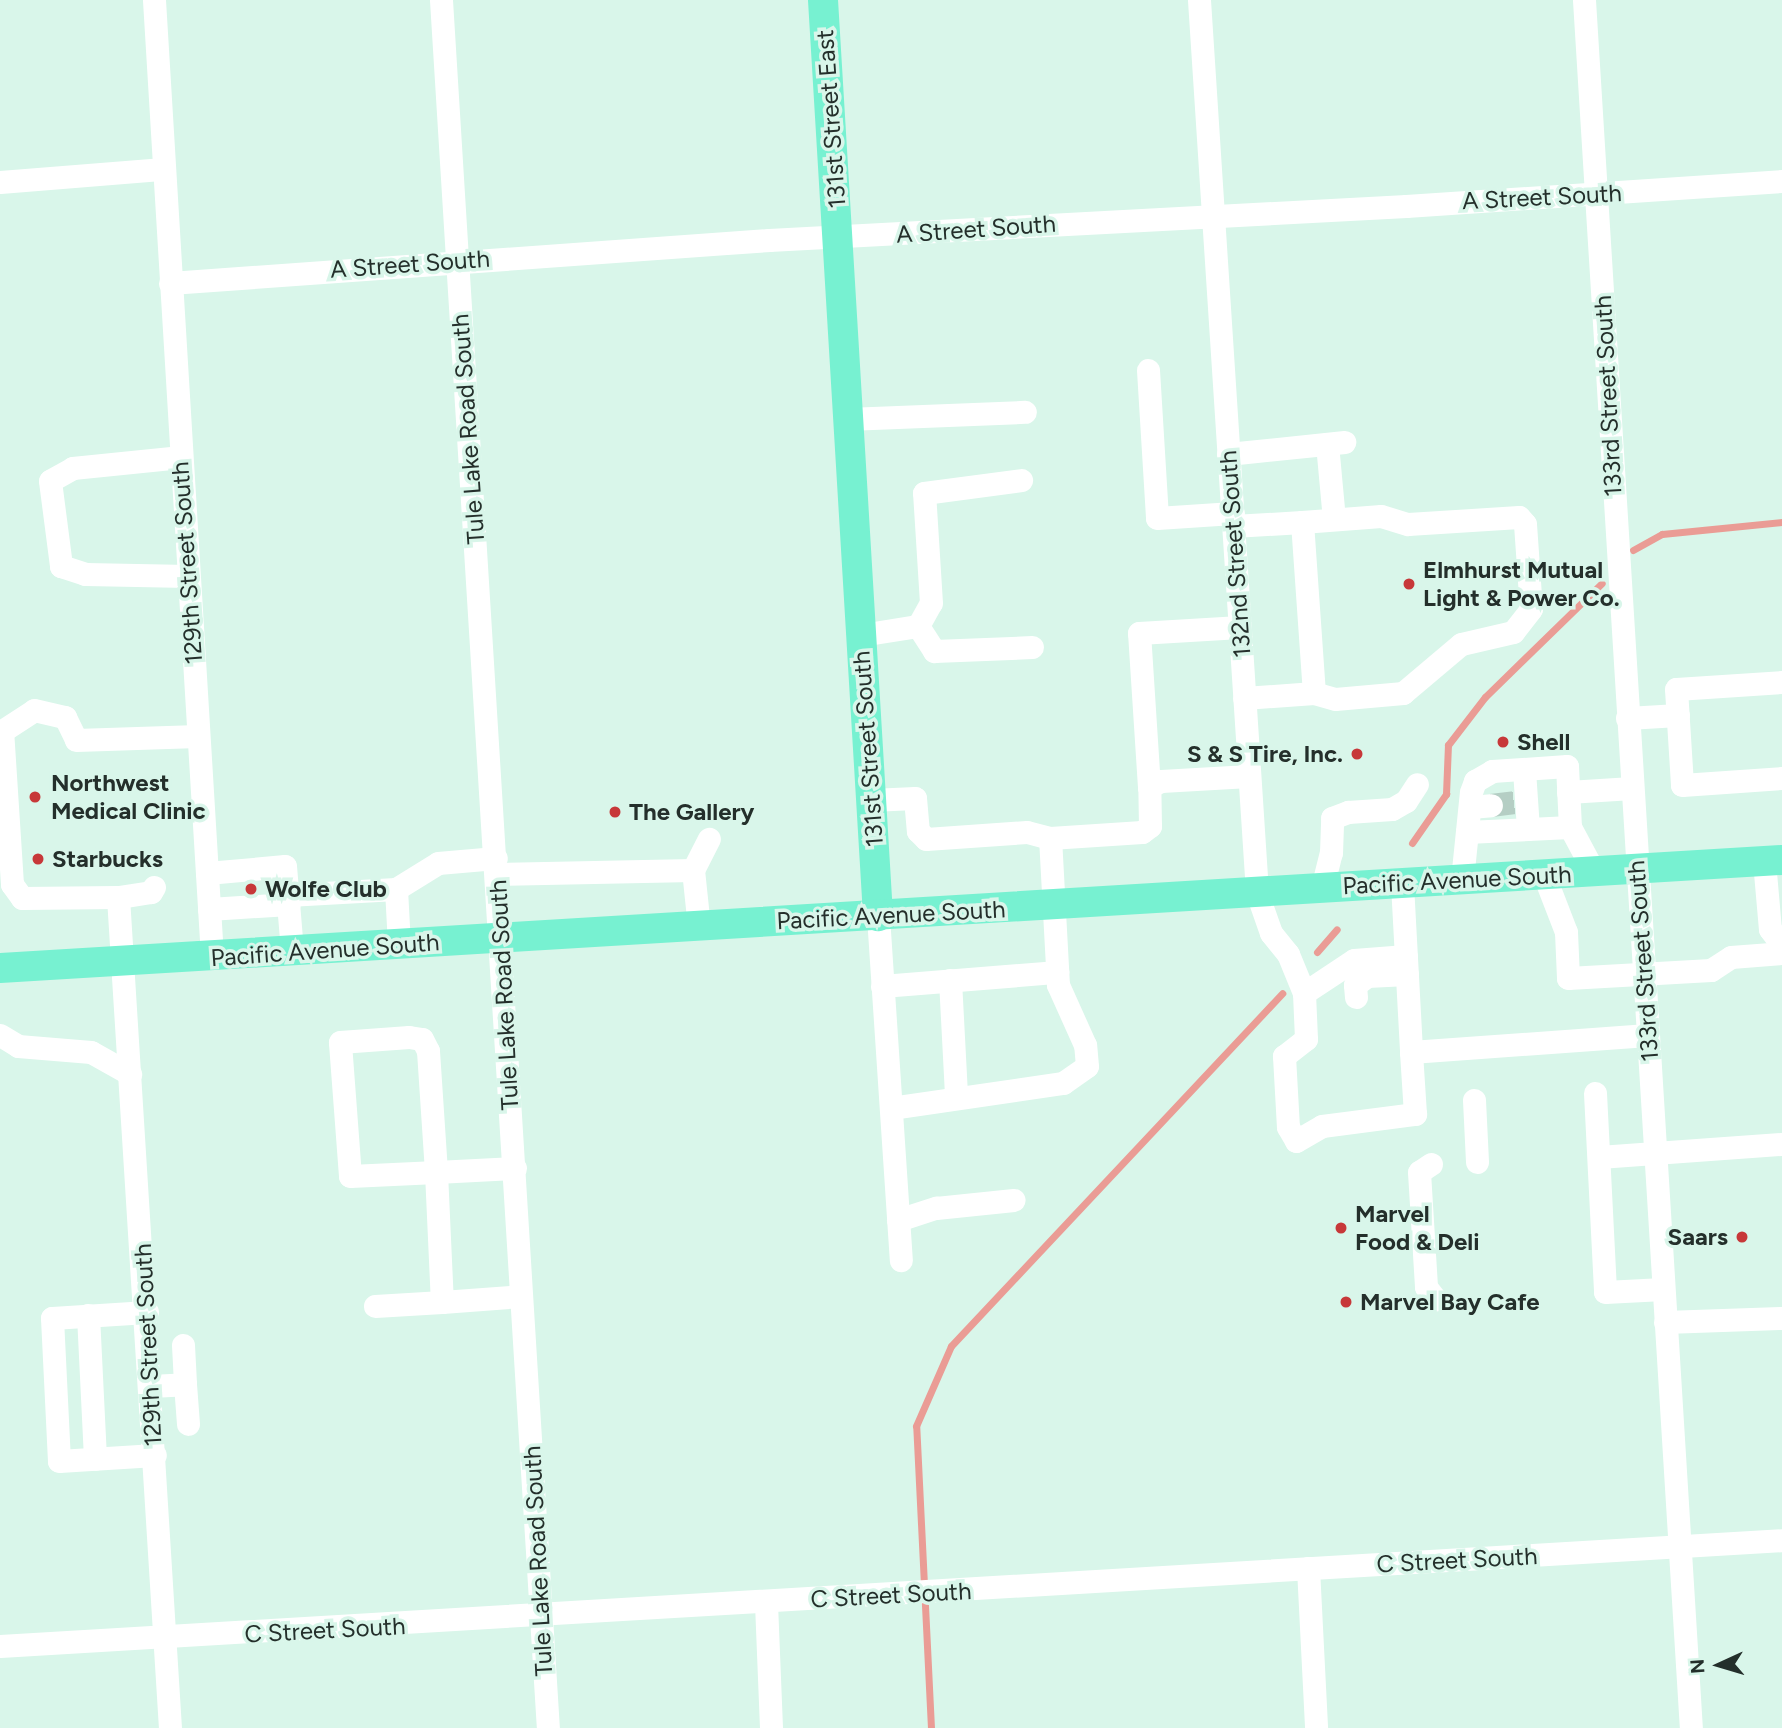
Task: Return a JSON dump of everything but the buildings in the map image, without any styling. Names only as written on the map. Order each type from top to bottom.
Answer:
[{"type":"main road","name":"131st Street East","points":[[823,0],[838,238]]},
{"type":"main road","name":"131st Street South","points":[[838,238],[878,916]]},
{"type":"main road","name":"Pacific Avenue South","points":[[0,968],[1773,861]]},
{"type":"street","name":"129th Street South","points":[[154,0],[212,957]]},
{"type":"street","name":"Tule Lake Road South","points":[[441,0],[548,1728]]},
{"type":"street","name":"132nd Street South","points":[[1199,0],[1257,893],[1270,933],[1288,954],[1304,993],[1306,1039],[1284,1056],[1287,1127],[1296,1141],[1322,1126],[1415,1114],[1410,1052]]},
{"type":"street","name":"133rd Street South","points":[[1584,0],[1691,1728]]},
{"type":"street","points":[[0,182],[163,169]]},
{"type":"street","name":"A Street South","points":[[170,283],[457,261],[1213,215],[1596,195],[1782,181]]},
{"type":"street","points":[[1148,370],[1157,518],[1302,522],[1381,516],[1408,524],[1519,517],[1525,524],[1531,609],[1513,632],[1461,644],[1404,693],[1335,699],[1314,694],[1244,698]]},
{"type":"street","points":[[847,419],[1025,412]]},
{"type":"street","points":[[1228,454],[1335,443],[1334,519]]},
{"type":"street","points":[[181,457],[73,468],[50,481],[61,566],[86,574],[188,576]]},
{"type":"street","points":[[918,626],[931,603],[924,493],[1021,480]]},
{"type":"street","points":[[1302,522],[1314,694]]},
{"type":"street","points":[[861,635],[918,626]]},
{"type":"street","points":[[918,626],[934,651],[1032,647]]},
{"type":"street","points":[[871,800],[915,798],[918,831],[926,839],[1027,832],[1050,838],[1142,832],[1150,826],[1139,633],[1240,626]]},
{"type":"street","points":[[1782,682],[1676,689],[1682,785],[1782,778]]},
{"type":"street","points":[[154,887],[151,892],[118,897],[22,898],[12,884],[2,731],[34,710],[65,717],[76,740],[198,736]]},
{"type":"street","points":[[1627,718],[1678,715]]},
{"type":"street","points":[[1462,880],[1467,832],[1480,806],[1475,781],[1492,771],[1567,766],[1570,827],[1594,872]]},
{"type":"street","points":[[1524,770],[1522,802],[1528,829]]},
{"type":"street","points":[[1149,787],[1161,781],[1250,776]]},
{"type":"street","points":[[1322,888],[1331,853],[1332,818],[1348,812],[1392,809],[1406,802],[1417,784]]},
{"type":"street","points":[[1567,792],[1632,788]]},
{"type":"street","points":[[1467,832],[1570,827]]},
{"type":"street","points":[[891,1108],[956,1096],[1063,1083],[1087,1066],[1085,1045],[1058,985],[1050,838]]},
{"type":"street","points":[[699,927],[694,870],[709,839]]},
{"type":"street","points":[[1773,861],[1770,929],[1782,945]]},
{"type":"street","points":[[209,908],[396,889],[438,863],[694,870]]},
{"type":"street","points":[[207,873],[285,866],[292,952]]},
{"type":"street","points":[[1544,875],[1566,932],[1568,978],[1711,970],[1731,957],[1782,953]]},
{"type":"street","points":[[1402,884],[1410,1052],[1647,1035]]},
{"type":"street","points":[[396,889],[400,945]]},
{"type":"street","name":"129th Street South","points":[[118,897],[170,1728]]},
{"type":"street","name":"131st Street South","points":[[878,916],[901,1260]]},
{"type":"street","points":[[1304,993],[1354,960],[1406,965]]},
{"type":"street","points":[[1356,997],[1355,985],[1367,976],[1406,965]]},
{"type":"street","points":[[883,986],[1058,972]]},
{"type":"street","points":[[950,980],[956,1096]]},
{"type":"street","points":[[0,1035],[18,1045],[91,1052],[130,1074]]},
{"type":"street","points":[[442,1302],[436,1172],[428,1051],[422,1039],[340,1042],[350,1176],[436,1172],[515,1168]]},
{"type":"street","points":[[1595,1093],[1605,1292],[1663,1289]]},
{"type":"street","points":[[1474,1100],[1477,1162]]},
{"type":"street","points":[[1599,1157],[1782,1144]]},
{"type":"street","points":[[1431,1164],[1419,1172],[1426,1287],[1436,1300]]},
{"type":"street","points":[[898,1220],[936,1208],[1014,1200]]},
{"type":"street","points":[[375,1306],[522,1296]]},
{"type":"street","points":[[146,1312],[52,1318],[59,1461],[155,1455]]},
{"type":"street","points":[[88,1315],[95,1459]]},
{"type":"street","points":[[1665,1322],[1782,1318]]},
{"type":"street","points":[[183,1345],[188,1424]]},
{"type":"street","points":[[150,1386],[185,1384]]},
{"type":"street","name":"C Street South","points":[[0,1646],[766,1603],[1782,1541]]},
{"type":"street","points":[[1308,1568],[1316,1728]]},
{"type":"street","points":[[766,1603],[771,1728]]},
{"type":"waterway","points":[[1633,550],[1662,534],[1782,522]]},
{"type":"waterway","points":[[1412,843],[1446,794],[1448,745],[1485,697],[1602,583]]},
{"type":"waterway","points":[[1317,952],[1337,929]]},
{"type":"waterway","points":[[931,1728],[916,1426],[951,1346],[1282,993]]},
{"type":"tunnel","points":[[1491,805],[1517,802]]},
{"type":"place","name":"Elmhurst Mutual Light & Power Co.","points":[[1409,584]]},
{"type":"place","name":"Shell","points":[[1503,742]]},
{"type":"place","name":"S & S Tire, Inc.","points":[[1357,754]]},
{"type":"place","name":"Northwest Medical Clinic","points":[[35,797]]},
{"type":"place","name":"The Gallery","points":[[615,812]]},
{"type":"place","name":"Starbucks","points":[[38,859]]},
{"type":"place","name":"Wolfe Club","points":[[251,889]]},
{"type":"place","name":"Marvel Food & Deli","points":[[1341,1228]]},
{"type":"place","name":"Saars","points":[[1742,1237]]},
{"type":"place","name":"Marvel Bay Cafe","points":[[1346,1302]]}]
